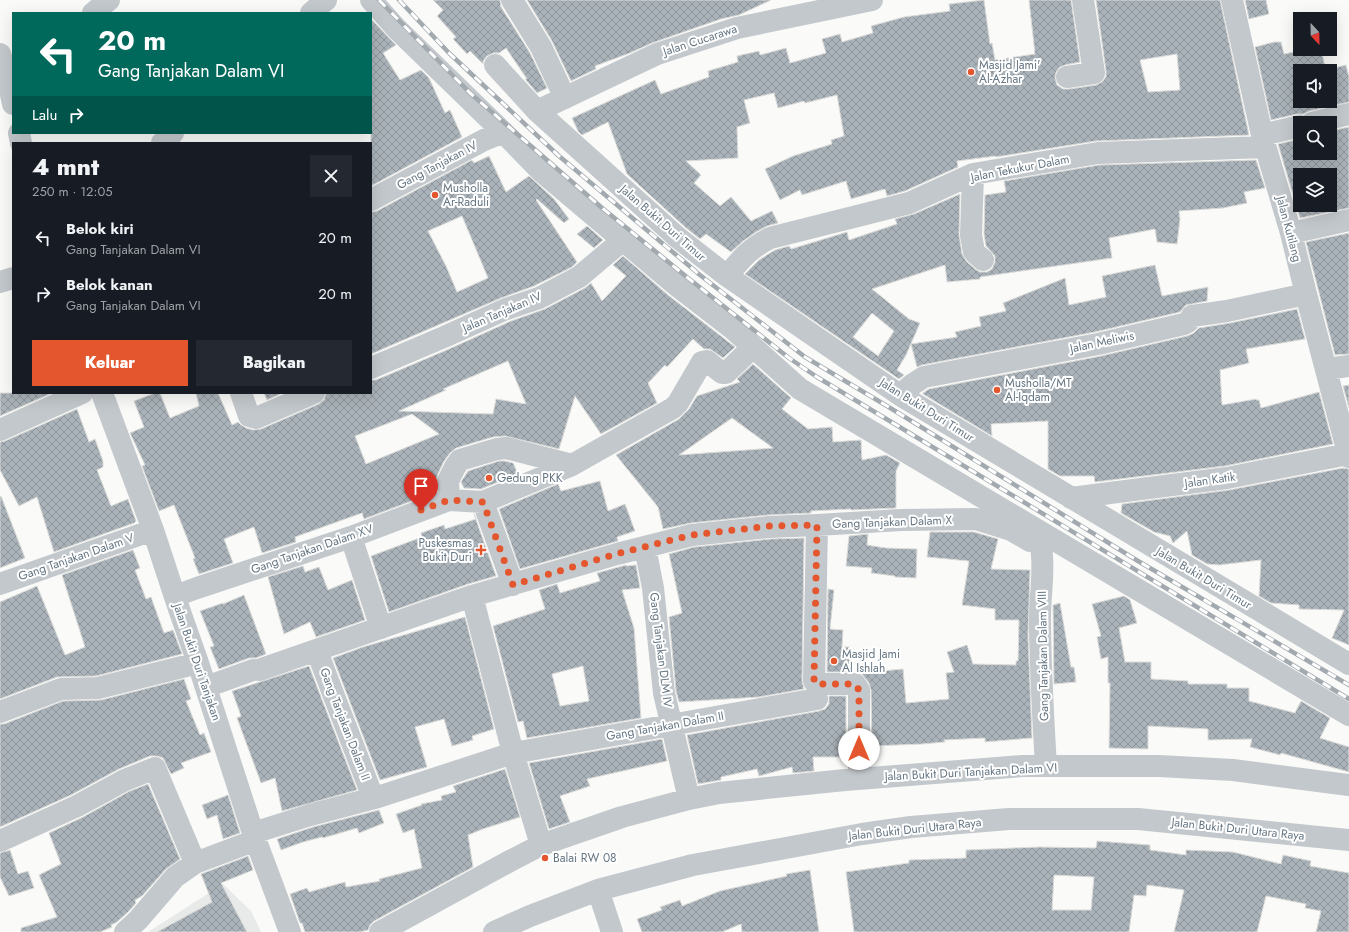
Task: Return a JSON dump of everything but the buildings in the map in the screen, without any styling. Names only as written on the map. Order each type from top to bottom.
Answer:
[{"type":"street","points":[[94,12],[109,0]]},
{"type":"street","points":[[312,12],[326,0]]},
{"type":"street","points":[[371,0],[397,29],[503,132],[541,172],[676,285],[733,329],[800,388],[1048,543],[1349,715]]},
{"type":"street","points":[[512,0],[541,47],[565,98]]},
{"type":"street","name":"Jalan Cucarawa","points":[[537,111],[657,54],[737,28],[872,0]]},
{"type":"street","points":[[1067,77],[1094,73],[1083,0]]},
{"type":"street","name":"Jalan Kutilang","points":[[1232,0],[1263,141],[1291,234],[1349,455]]},
{"type":"street","points":[[4,62],[12,99]]},
{"type":"street","name":"Jalan Bukit Duri Timur","points":[[495,65],[537,111],[677,237],[727,276],[900,395],[1071,498],[1348,660]]},
{"type":"street","points":[[1337,117],[1349,114]]},
{"type":"street","name":"Jalan Tekukur Dalam","points":[[727,276],[744,255],[770,238],[909,203],[973,174],[1098,153],[1263,141],[1293,129]]},
{"type":"street","name":"Gang Tanjakan IV","points":[[372,199],[484,140],[503,132]]},
{"type":"street","points":[[163,142],[172,134]]},
{"type":"street","points":[[973,174],[971,235],[974,252],[983,260]]},
{"type":"street","points":[[1291,234],[1349,220]]},
{"type":"street","name":"Jalan Tanjakan IV","points":[[372,368],[444,337],[506,308],[538,298],[566,284],[579,277],[623,240]]},
{"type":"street","points":[[0,282],[12,278]]},
{"type":"street","name":"Jalan Meliwis","points":[[900,395],[924,377],[1098,344],[1184,324],[1188,322],[1192,316],[1227,311],[1306,294]]},
{"type":"street","name":"Gang Tanjakan Dalam XV","points":[[175,596],[351,537],[449,500],[483,502],[572,465],[673,408],[678,403],[702,362],[707,361],[722,373],[726,373],[753,347]]},
{"type":"street","points":[[1327,370],[1349,366]]},
{"type":"street","points":[[0,430],[80,394]]},
{"type":"street","name":"Jalan Bukit Duri Tanjakan","points":[[102,394],[152,530],[198,663],[254,837],[290,932]]},
{"type":"street","points":[[241,394],[250,416],[256,418],[312,394]]},
{"type":"street","points":[[449,500],[448,481],[460,460],[497,449],[514,449],[572,465]]},
{"type":"street","name":"Jalan Katik","points":[[1071,498],[1227,478],[1349,455]]},
{"type":"street","points":[[483,502],[513,585]]},
{"type":"street","name":"Gang Tanjakan Dalam X","points":[[206,687],[317,651],[444,604],[692,535],[769,526],[901,520],[976,519],[1048,543]]},
{"type":"street","points":[[817,525],[814,681],[816,684],[855,684],[858,687],[859,779]]},
{"type":"street","name":"Gang Tanjakan Dalam V","points":[[0,584],[152,530]]},
{"type":"street","points":[[351,537],[381,628]]},
{"type":"street","name":"Gang Tanjakan Dalam VIII","points":[[1046,766],[1040,656],[1040,610],[1043,564],[1048,543]]},
{"type":"street","name":"Gang Tanjakan DLM IV","points":[[645,547],[653,588],[664,693],[689,799]]},
{"type":"street","points":[[472,596],[513,753],[541,846]]},
{"type":"street","name":"Gang Tanjakan Dalam II","points":[[317,651],[373,798]]},
{"type":"street","points":[[0,712],[61,689],[98,688],[198,663]]},
{"type":"street","name":"Gang Tanjakan Dalam II","points":[[124,932],[138,920],[175,877],[195,863],[254,837],[310,815],[373,798],[513,753],[817,699]]},
{"type":"street","name":"Jalan Bukit Duri Tanjakan Dalam VI","points":[[380,932],[510,861],[541,846],[622,817],[689,799],[719,793],[859,779],[1023,766],[1159,766],[1233,770],[1349,786]]},
{"type":"street","points":[[0,841],[77,806],[125,780],[156,768],[195,863]]},
{"type":"street","name":"Jalan Bukit Duri Utara Raya","points":[[494,932],[530,916],[598,890],[693,865],[862,834],[911,827],[1009,819],[1138,819],[1349,840]]},
{"type":"street","points":[[598,890],[612,932]]},
{"type":"shaded area","points":[[223,884],[251,911],[261,932],[148,932]]},
{"type":"railway","points":[[379,0],[470,93],[601,207],[789,358],[817,377],[1349,699]]},
{"type":"railway","points":[[399,0],[449,53],[559,156],[700,275],[805,357],[1138,561],[1349,685]]},
{"type":"place","name":"Masjid Jami' Al-Azhar","points":[[971,72]]},
{"type":"place","name":"Musholla Ar-Raduli","points":[[435,195]]},
{"type":"place","name":"Musholla/MT Al-Iqdam","points":[[997,390]]},
{"type":"place","name":"Gedung PKK","points":[[489,478]]},
{"type":"place","name":"Puskesmas Bukit Duri","points":[[481,550]]},
{"type":"place","name":"Masjid Jami Al Ishlah","points":[[834,661]]},
{"type":"place","name":"Balai RW 08","points":[[545,858]]},
{"type":"route","points":[[421,510],[449,500],[483,502],[513,585],[616,554],[692,535],[769,526],[817,525],[814,681],[816,684],[855,684],[858,687],[859,749]]}]
